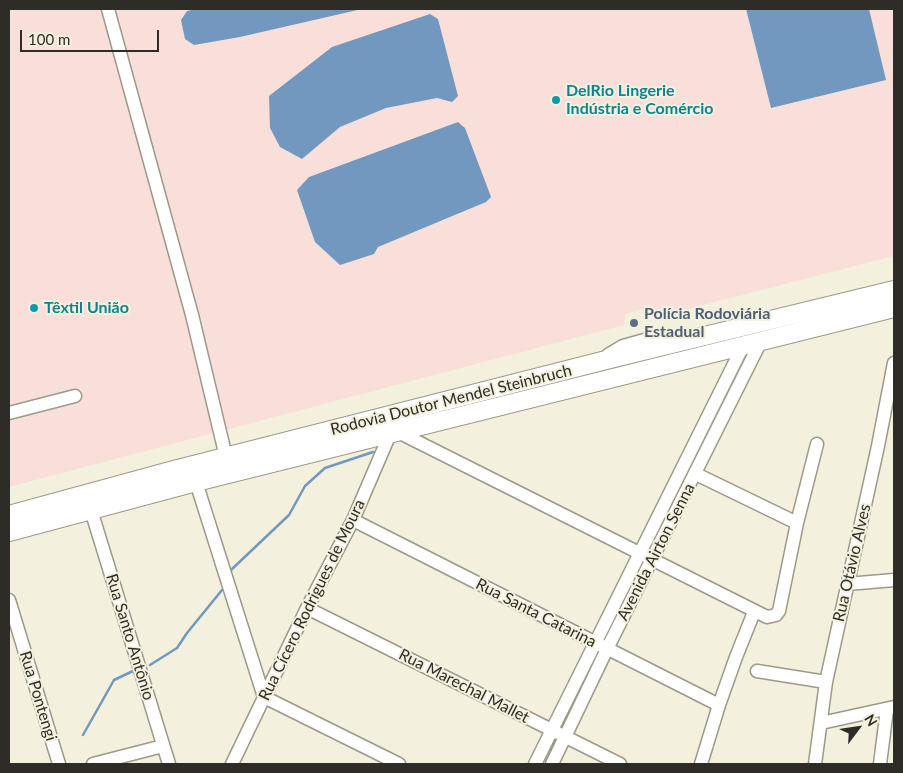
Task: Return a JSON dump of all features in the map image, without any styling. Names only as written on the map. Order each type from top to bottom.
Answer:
[{"type":"highway","name":"Rodovia Doutor Mendel Steinbruch","points":[[9,514],[614,358],[894,290]]},
{"type":"highway","name":"Rodovia Doutor Mendel Steinbruch","points":[[9,532],[196,482],[894,308]]},
{"type":"street","points":[[108,9],[192,315],[226,457]]},
{"type":"street","points":[[596,363],[623,346],[655,337],[684,342]]},
{"type":"street","name":"Avenida Airton Senna","points":[[535,764],[552,730],[652,560],[761,341]]},
{"type":"street","points":[[665,346],[669,364]]},
{"type":"street","name":"Avenida Airton Senna","points":[[552,764],[565,738],[640,554],[743,346]]},
{"type":"street","points":[[614,358],[617,377]]},
{"type":"street","name":"Rua Otávio Alves","points":[[814,764],[826,682],[878,446],[894,363]]},
{"type":"street","points":[[9,413],[75,396]]},
{"type":"street","points":[[394,433],[767,617],[776,615],[779,611],[797,523],[817,444]]},
{"type":"street","name":"Rua Cícero Rodrigues de Moura","points":[[232,764],[394,433]]},
{"type":"street","points":[[696,474],[797,523]]},
{"type":"street","points":[[196,482],[264,697],[399,764]]},
{"type":"street","points":[[674,484],[687,490]]},
{"type":"street","name":"Rua Santo Antônio","points":[[91,510],[169,764]]},
{"type":"street","name":"Rua Santa Catarina","points":[[353,520],[719,705]]},
{"type":"street","points":[[847,584],[894,580]]},
{"type":"street","name":"Rua Pontengi","points":[[9,600],[59,764]]},
{"type":"street","name":"Rua Marechal Mallet","points":[[307,608],[620,764]]},
{"type":"street","points":[[701,764],[719,705],[754,612]]},
{"type":"street","points":[[757,671],[826,682]]},
{"type":"street","points":[[821,723],[891,708],[880,764]]},
{"type":"street","points":[[93,764],[163,746]]},
{"type":"shaded area","points":[[9,9],[894,9],[894,256],[656,317],[651,307],[625,314],[624,325],[9,487]]},
{"type":"water","points":[[196,9],[362,9],[240,37],[194,45],[185,39],[181,20],[187,11]]},
{"type":"water","points":[[746,9],[869,9],[886,80],[771,108]]},
{"type":"water","points":[[430,14],[438,19],[458,96],[452,102],[437,98],[386,108],[340,127],[302,159],[280,147],[270,128],[269,96],[332,47]]},
{"type":"water","points":[[458,122],[465,128],[491,197],[486,202],[378,247],[374,254],[340,265],[315,242],[297,190],[309,177]]},
{"type":"waterway","points":[[231,570],[289,515],[305,486],[325,468],[373,452]]},
{"type":"waterway","points":[[150,665],[177,648],[222,590]]},
{"type":"waterway","points":[[83,735],[114,680],[133,671]]},
{"type":"place","name":"DelRio Lingerie Indústria e Comércio","points":[[556,100]]},
{"type":"place","name":"Têxtil União","points":[[34,308]]},
{"type":"place","name":"Polícia Rodoviária Estadual","points":[[634,323]]}]
